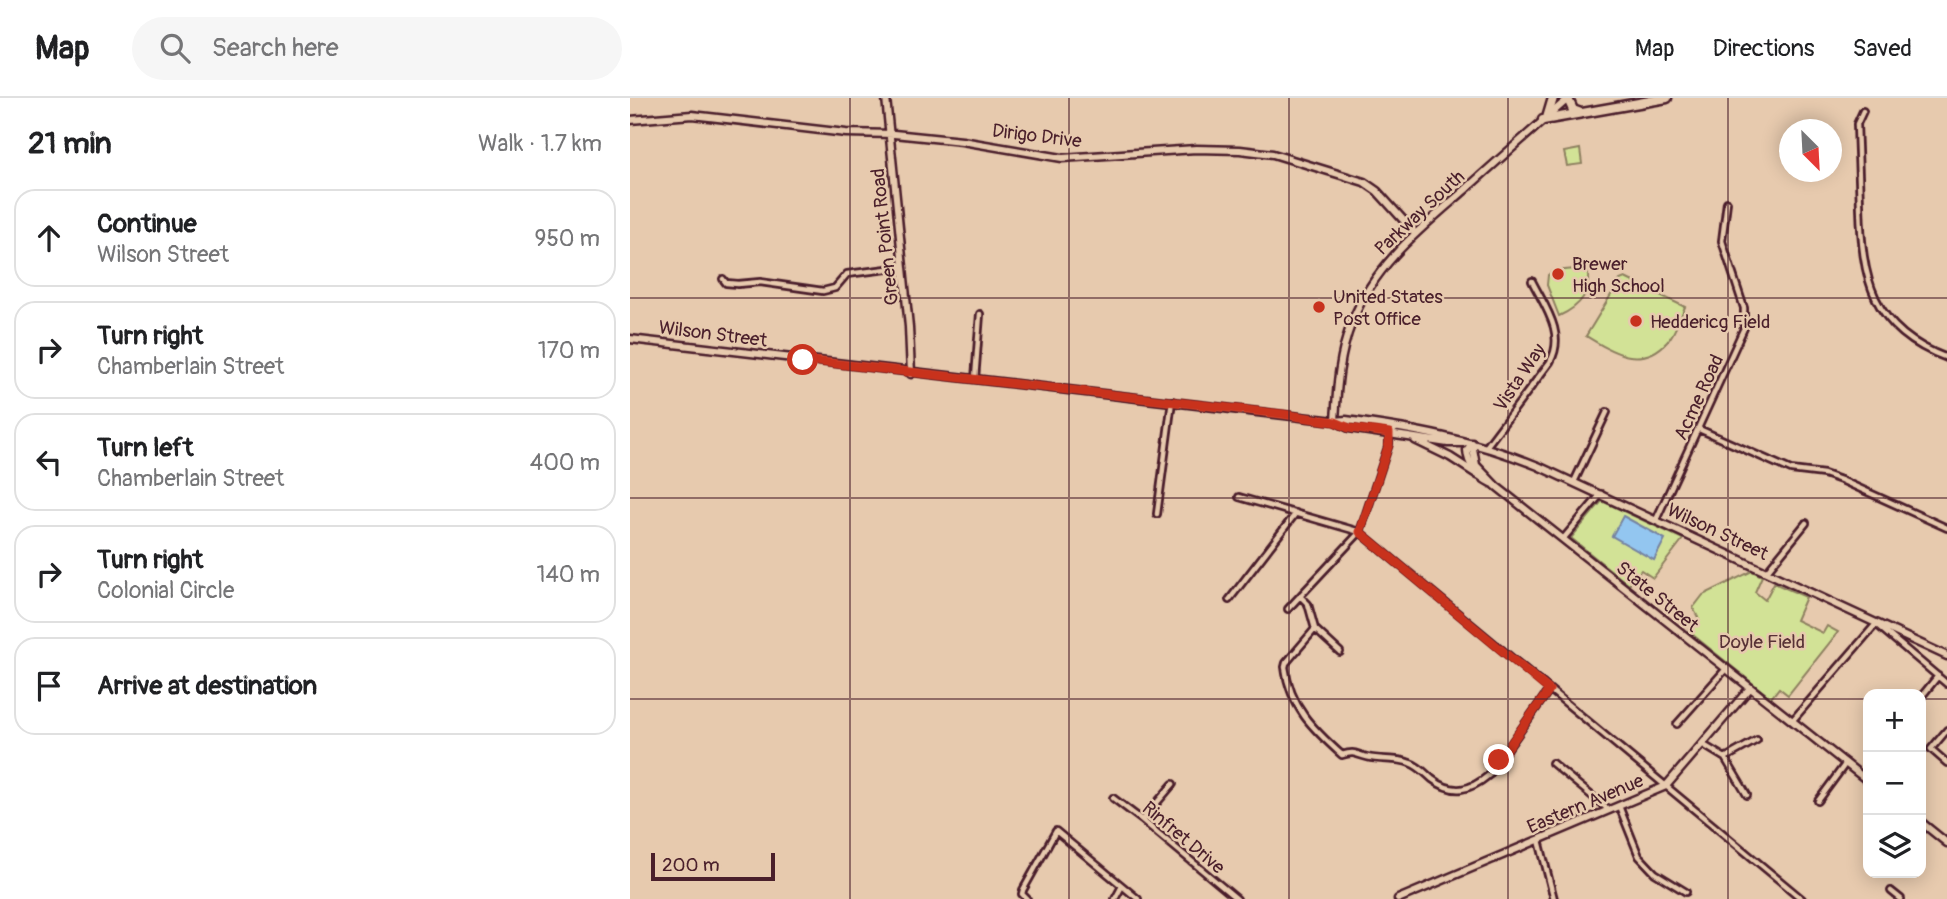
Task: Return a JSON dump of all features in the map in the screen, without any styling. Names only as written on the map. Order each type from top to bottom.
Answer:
[{"type":"highway","points":[[1553,98],[1545,119],[1667,98]]},
{"type":"highway","points":[[1565,99],[1573,110],[1584,113]]},
{"type":"main road","name":"Green Point Road","points":[[886,98],[911,374]]},
{"type":"main road","name":"Parkway South","points":[[1335,422],[1341,363],[1354,316],[1374,279],[1415,233],[1565,99]]},
{"type":"main road","name":"Dirigo Drive","points":[[630,120],[692,115],[846,132],[972,142],[1062,158],[1196,149],[1273,154],[1364,182],[1377,191],[1415,233]]},
{"type":"main road","name":"Wilson Street","points":[[630,339],[911,374],[1172,401],[1335,422],[1349,428],[1389,433],[1398,431],[1407,437],[1448,443],[1472,443]]},
{"type":"main road","name":"Wilson Street","points":[[1335,422],[1346,420],[1398,431],[1451,436],[1538,466],[1947,656]]},
{"type":"main road","name":"State Street","points":[[1407,437],[1450,457],[1496,486],[1863,777]]},
{"type":"main road","name":"State Street","points":[[1472,443],[1476,465],[1496,486]]},
{"type":"main road","points":[[1472,443],[1467,450],[1467,457],[1478,475]]},
{"type":"main road","name":"Eastern Avenue","points":[[1398,899],[1666,786],[1750,688]]},
{"type":"main road","points":[[1926,826],[1946,841]]},
{"type":"street","points":[[1863,111],[1857,124],[1861,248],[1867,279],[1879,305],[1895,325],[1920,346],[1947,358]]},
{"type":"street","name":"Acme Road","points":[[1656,520],[1744,328],[1744,308],[1722,241],[1727,202]]},
{"type":"street","points":[[723,279],[726,283],[760,282],[823,290],[835,288],[847,274],[903,267]]},
{"type":"street","name":"Vista Way","points":[[1486,447],[1550,362],[1557,347],[1558,339],[1554,327],[1532,281]]},
{"type":"street","points":[[975,379],[979,314]]},
{"type":"street","points":[[1157,514],[1172,401]]},
{"type":"street","points":[[1574,482],[1607,412]]},
{"type":"street","points":[[1699,428],[1791,470],[1825,474],[1841,480],[1947,528]]},
{"type":"street","points":[[1288,609],[1360,532],[1389,444],[1398,431]]},
{"type":"street","points":[[1389,433],[1389,444]]},
{"type":"street","points":[[1563,539],[1601,494]]},
{"type":"street","points":[[1239,497],[1360,532],[1802,899]]},
{"type":"street","points":[[1229,600],[1296,513]]},
{"type":"street","points":[[1767,571],[1806,523]]},
{"type":"street","points":[[1300,596],[1308,604],[1315,629],[1340,652]]},
{"type":"street","points":[[1792,721],[1876,624],[1947,684]]},
{"type":"street","points":[[1315,629],[1286,663],[1285,671],[1293,700],[1320,735],[1342,755],[1352,752],[1366,757],[1409,762],[1441,786],[1453,790],[1467,790],[1489,775],[1549,690]]},
{"type":"street","points":[[1677,724],[1725,670]]},
{"type":"street","points":[[1926,691],[1938,676]]},
{"type":"street","points":[[1947,730],[1931,749],[1947,763]]},
{"type":"street","points":[[1725,758],[1757,740]]},
{"type":"street","points":[[1702,743],[1725,758],[1747,795]]},
{"type":"street","points":[[1552,763],[1609,810]]},
{"type":"street","points":[[1818,801],[1846,763]]},
{"type":"street","points":[[1142,820],[1173,784]]},
{"type":"street","name":"Rinfret Drive","points":[[1113,798],[1237,899]]},
{"type":"street","points":[[1619,806],[1640,856],[1647,866],[1686,892]]},
{"type":"street","points":[[1027,899],[1023,894],[1056,831],[1138,899]]},
{"type":"street","points":[[1539,840],[1554,899]]},
{"type":"street","points":[[1115,899],[1122,886]]},
{"type":"street","points":[[1891,891],[1901,899]]},
{"type":"green space","points":[[1580,149],[1582,164],[1567,166],[1564,152]]},
{"type":"green space","points":[[1587,268],[1588,284],[1583,297],[1573,308],[1559,316],[1547,285],[1548,275],[1553,271]]},
{"type":"green space","name":"Heddericg Field","points":[[1625,278],[1685,307],[1670,339],[1647,355],[1626,356],[1586,336],[1620,280]]},
{"type":"green space","points":[[1602,501],[1683,539],[1653,578],[1641,570],[1629,585],[1571,538]]},
{"type":"green space","name":"Doyle Field","points":[[1752,571],[1762,576],[1755,592],[1765,600],[1774,583],[1806,597],[1796,620],[1823,633],[1827,626],[1838,632],[1788,695],[1779,688],[1771,698],[1688,631],[1699,619],[1693,608],[1703,595]]},
{"type":"water","points":[[1623,516],[1665,539],[1654,560],[1612,536]]},
{"type":"place","name":"Brewer High School","points":[[1558,274]]},
{"type":"place","name":"United States Post Office","points":[[1319,307]]},
{"type":"place","name":"Heddericg Field","points":[[1636,321]]},
{"type":"route","points":[[803,360],[1282,414],[1389,433],[1389,444],[1360,532],[1549,690],[1499,760]]}]
